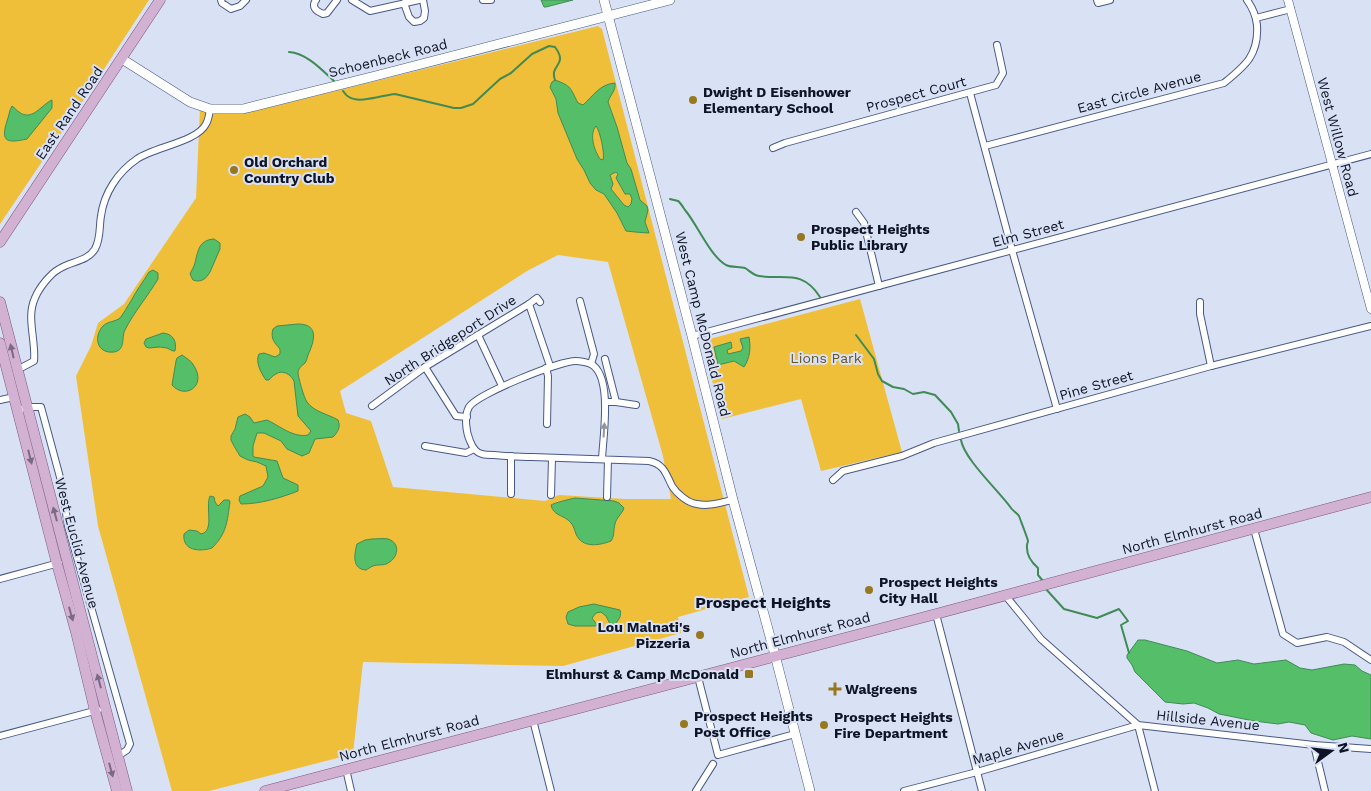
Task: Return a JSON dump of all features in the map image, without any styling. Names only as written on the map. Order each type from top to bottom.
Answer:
[{"type":"main road","name":"East Rand Road","points":[[0,242],[4,230],[122,59],[160,0]]},
{"type":"main road","name":"West Camp McDonald Road","points":[[604,0],[810,791]]},
{"type":"main road","name":"Schoenbeck Road","points":[[122,59],[190,102],[210,109],[243,109],[670,0]]},
{"type":"main road","name":"West Euclid Avenue","points":[[0,302],[17,370],[22,409],[57,564],[117,791]]},
{"type":"main road","name":"West Euclid Avenue","points":[[0,343],[14,397],[22,409],[67,561],[127,791]]},
{"type":"main road","name":"North Elmhurst Road","points":[[265,791],[1371,497]]},
{"type":"street","points":[[221,0],[222,3],[231,9],[240,6],[246,0]]},
{"type":"street","points":[[316,0],[314,8],[317,12],[323,14],[327,13],[338,0]]},
{"type":"street","points":[[352,0],[370,12],[419,0]]},
{"type":"street","points":[[404,3],[409,17],[414,22],[424,18],[423,0]]},
{"type":"street","points":[[483,0],[490,0]]},
{"type":"street","points":[[1098,2],[1110,0]]},
{"type":"street","points":[[1247,0],[1256,18],[1291,9]]},
{"type":"street","name":"West Willow Road","points":[[1288,0],[1371,309]]},
{"type":"street","name":"East Circle Avenue","points":[[985,146],[1224,83],[1252,55],[1258,38],[1256,18]]},
{"type":"street","name":"Prospect Court","points":[[773,148],[785,143],[996,85],[1003,73],[997,45]]},
{"type":"street","points":[[970,93],[1057,410]]},
{"type":"street","points":[[17,370],[34,361],[35,349],[30,314],[34,299],[41,287],[58,269],[87,257],[94,250],[100,239],[101,216],[106,195],[116,179],[138,159],[200,132],[206,125],[210,109]]},
{"type":"street","name":"Elm Street","points":[[692,336],[1371,154]]},
{"type":"street","points":[[856,212],[864,223],[879,286]]},
{"type":"street","name":"North Bridgeport Drive","points":[[372,406],[425,367],[536,298],[540,302]]},
{"type":"street","points":[[580,301],[594,354],[591,364]]},
{"type":"street","points":[[1200,302],[1200,314],[1211,366]]},
{"type":"street","points":[[529,304],[548,367],[547,424]]},
{"type":"street","name":"Pine Street","points":[[833,480],[843,471],[902,456],[934,443],[1211,366],[1371,326]]},
{"type":"street","points":[[478,335],[502,386]]},
{"type":"street","points":[[605,359],[616,402]]},
{"type":"street","points":[[607,497],[605,459],[606,402],[602,378],[591,364],[576,361],[548,367],[502,386],[469,407],[466,417],[467,434],[474,449],[482,454],[552,458],[605,459],[656,462],[664,468],[673,487],[683,497],[696,504],[708,505],[733,500]]},
{"type":"street","points":[[425,367],[456,416],[466,417]]},
{"type":"street","points":[[0,400],[14,397]]},
{"type":"street","points":[[606,402],[636,405]]},
{"type":"street","points":[[22,409],[41,407],[61,481],[68,526],[130,744],[127,750],[118,756]]},
{"type":"street","points":[[425,446],[466,453],[474,449]]},
{"type":"street","points":[[511,456],[511,494]]},
{"type":"street","points":[[551,495],[552,458]]},
{"type":"street","points":[[1254,529],[1283,634],[1297,644],[1327,637],[1344,642],[1371,660]]},
{"type":"street","points":[[0,579],[67,561]]},
{"type":"street","name":"Hillside Avenue","points":[[1005,595],[1041,639],[1138,725],[1314,745],[1371,749]]},
{"type":"street","points":[[936,614],[982,791]]},
{"type":"street","points":[[698,677],[718,755],[795,734]]},
{"type":"street","points":[[0,736],[106,708]]},
{"type":"street","points":[[533,720],[552,791]]},
{"type":"street","points":[[1138,725],[1155,791]]},
{"type":"street","name":"Maple Avenue","points":[[904,791],[977,772],[1138,725]]},
{"type":"street","points":[[1314,745],[1325,791]]},
{"type":"street","points":[[696,791],[713,764]]},
{"type":"street","points":[[346,769],[351,791]]},
{"type":"green space","points":[[0,0],[149,0],[0,224]]},
{"type":"green space","name":"Old Orchard Country Club","points":[[598,26],[602,29],[749,597],[678,617],[681,633],[563,666],[363,662],[353,754],[209,791],[172,791],[98,526],[76,376],[91,346],[98,323],[124,304],[196,198],[200,109],[234,114],[271,107]],"holes":[[[558,255],[608,262],[663,456],[671,499],[625,499],[559,495],[545,501],[393,487],[371,421],[346,413],[340,391],[527,271]]]},
{"type":"green space","name":"Lions Park","points":[[860,299],[902,452],[821,471],[801,399],[722,419],[702,341]]},
{"type":"shaded area","points":[[541,0],[573,0],[544,7]]},
{"type":"shaded area","points":[[555,80],[568,86],[578,103],[583,105],[601,88],[615,83],[615,88],[608,102],[640,200],[647,206],[645,222],[649,233],[626,231],[604,194],[596,190],[590,183],[577,159],[558,113],[556,99],[550,87]],"holes":[[[596,126],[602,142],[603,160],[600,159],[594,147],[593,133]],[[616,172],[618,174],[616,178],[625,194],[630,194],[632,199],[628,207],[624,205],[611,189],[613,184],[610,175]]]},
{"type":"shaded area","points":[[52,100],[52,108],[27,139],[7,140],[4,134],[12,106],[24,115],[28,115],[36,112]]},
{"type":"shaded area","points":[[214,239],[220,243],[220,249],[210,272],[203,280],[193,280],[190,274],[199,248],[204,242]]},
{"type":"shaded area","points":[[153,270],[158,273],[158,279],[129,323],[120,349],[108,352],[100,348],[98,335],[100,330],[105,324],[120,318],[149,272]]},
{"type":"shaded area","points":[[298,324],[310,327],[314,335],[306,361],[298,372],[304,396],[313,408],[338,420],[338,429],[333,437],[315,439],[309,453],[302,456],[287,449],[281,441],[264,433],[257,433],[253,446],[253,456],[277,461],[283,478],[298,485],[298,491],[270,500],[241,504],[240,496],[263,486],[268,477],[266,466],[240,456],[231,440],[238,417],[245,414],[254,423],[267,420],[297,435],[308,435],[311,431],[298,416],[293,379],[286,373],[281,372],[266,380],[258,364],[259,354],[264,353],[275,357],[280,354],[280,349],[273,338],[273,329],[277,326]]},
{"type":"shaded area","points":[[163,333],[174,339],[175,351],[160,347],[146,347],[144,343],[146,339]]},
{"type":"shaded area","points":[[749,337],[750,353],[744,367],[734,361],[718,365],[714,347],[731,342],[732,348],[727,350],[728,354],[741,351],[743,348],[740,339]]},
{"type":"shaded area","points":[[182,355],[192,363],[197,373],[198,380],[196,385],[188,391],[177,389],[172,385],[177,358]]},
{"type":"shaded area","points":[[210,496],[214,497],[218,506],[224,500],[229,500],[230,502],[225,527],[221,537],[212,548],[193,549],[186,544],[184,534],[189,530],[197,531],[201,534],[208,528]]},
{"type":"shaded area","points":[[575,498],[614,501],[624,508],[616,522],[611,541],[596,545],[582,542],[571,523],[552,508],[551,505],[553,504]]},
{"type":"shaded area","points":[[372,539],[388,539],[392,541],[396,547],[396,554],[386,564],[375,565],[366,570],[361,569],[355,561],[357,544]]},
{"type":"shaded area","points":[[594,604],[620,610],[619,619],[615,624],[610,624],[606,616],[601,612],[596,613],[592,618],[597,625],[595,626],[568,624],[566,617],[568,612],[579,607]]},
{"type":"shaded area","points":[[1138,640],[1145,640],[1187,651],[1217,663],[1238,660],[1254,664],[1286,660],[1300,668],[1312,670],[1344,664],[1355,665],[1371,675],[1371,739],[1352,736],[1333,740],[1311,733],[1305,725],[1289,722],[1278,724],[1254,721],[1219,714],[1194,703],[1165,702],[1135,672],[1127,658],[1127,655]]},
{"type":"waterway","points":[[343,91],[347,96],[359,100],[395,94],[461,108],[473,104],[500,79],[511,73],[532,54],[549,46],[555,47],[560,58],[560,62],[554,71],[555,80]]},
{"type":"waterway","points":[[289,52],[308,59],[336,83]]},
{"type":"waterway","points":[[670,199],[680,202],[709,247],[720,261],[726,265],[745,268],[759,276],[800,279],[807,282],[820,297]]},
{"type":"waterway","points":[[856,335],[874,359],[882,381],[913,394],[924,392],[935,395],[951,412],[958,424],[959,431]]},
{"type":"waterway","points":[[961,440],[968,456],[1019,516],[1028,539],[1028,555],[1038,568],[1038,575],[1043,581]]},
{"type":"waterway","points":[[1045,588],[1064,609],[1097,618],[1119,609],[1128,621],[1121,625],[1129,653]]},
{"type":"place","name":"Dwight D Eisenhower Elementary School","points":[[693,100]]},
{"type":"place","name":"Old Orchard Country Club","points":[[234,170]]},
{"type":"place","name":"Prospect Heights Public Library","points":[[801,237]]},
{"type":"place","name":"Prospect Heights City Hall","points":[[869,590]]},
{"type":"place","name":"Lou Malnati's Pizzeria","points":[[700,635]]},
{"type":"place","name":"Elmhurst & Camp McDonald","points":[[749,674]]},
{"type":"place","name":"Walgreens","points":[[835,689]]},
{"type":"place","name":"Prospect Heights Post Office","points":[[684,724]]},
{"type":"place","name":"Prospect Heights Fire Department","points":[[824,725]]},
{"type":"district","name":"Prospect Heights","points":[[763,602]]}]
